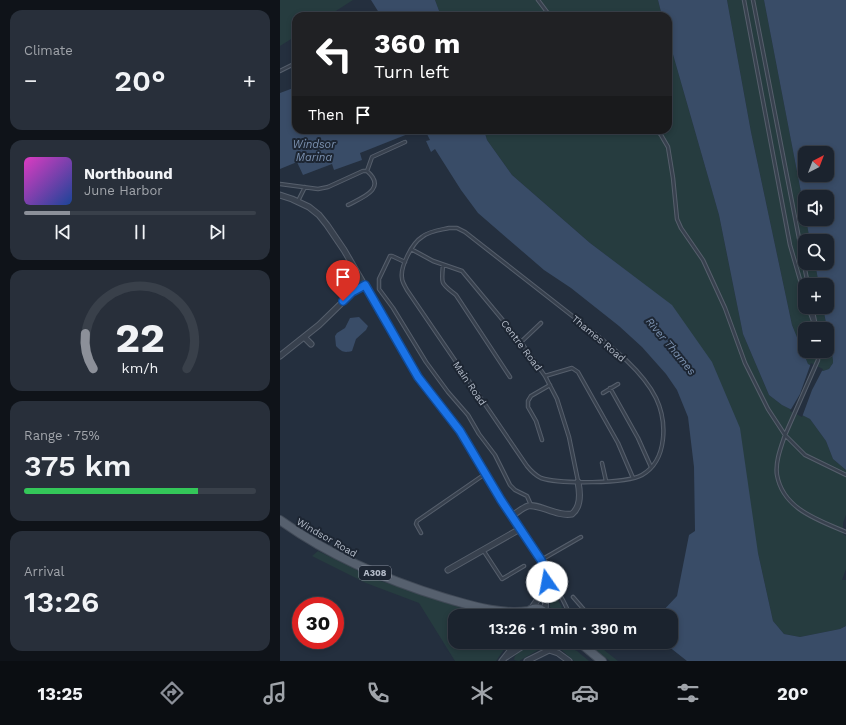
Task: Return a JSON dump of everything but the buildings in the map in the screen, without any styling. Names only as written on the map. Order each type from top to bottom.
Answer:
[{"type":"main road","name":"Windsor Road","points":[[280,520],[332,552],[379,575],[412,587],[486,609]]},
{"type":"main road","points":[[586,649],[602,661]]},
{"type":"street","points":[[280,195],[298,201],[314,210],[336,238],[418,377],[460,431],[511,516],[541,560],[546,574],[547,609]]},
{"type":"street","points":[[280,356],[328,317],[352,292],[365,285]]},
{"type":"street","points":[[304,337],[311,344]]},
{"type":"street","points":[[511,516],[531,506],[559,514],[572,514],[576,511],[578,504],[578,482]]},
{"type":"street","points":[[448,570],[520,529]]},
{"type":"street","points":[[530,609],[546,586]]},
{"type":"street","points":[[508,659],[513,649]]},
{"type":"street","points":[[502,661],[508,659],[520,649]]},
{"type":"street","points":[[527,661],[549,650],[558,653],[569,661]]},
{"type":"lane","points":[[538,0],[547,12]]},
{"type":"lane","points":[[744,0],[790,245],[800,278]]},
{"type":"lane","points":[[753,0],[807,278]]},
{"type":"lane","points":[[280,71],[292,64]]},
{"type":"lane","points":[[660,134],[668,147],[677,219],[681,228],[699,253],[709,272],[725,308],[745,363],[768,409],[785,435],[806,455],[846,475]]},
{"type":"lane","points":[[367,171],[372,157],[405,142]]},
{"type":"lane","points":[[280,184],[318,189],[362,171],[367,171],[371,174],[374,183],[373,190],[369,194],[348,204]]},
{"type":"lane","points":[[298,201],[305,187]]},
{"type":"lane","name":"Thames Road","points":[[411,249],[418,240],[428,233],[449,228],[463,230],[598,336],[627,362],[649,387],[657,400],[662,414],[664,427],[663,439],[658,456],[651,468]]},
{"type":"lane","name":"Main Road","points":[[411,249],[402,270],[402,277],[407,290],[527,466],[540,478],[578,482]]},
{"type":"lane","name":"Centre Road","points":[[411,249],[433,261],[460,269],[465,273],[521,342],[545,376],[557,400],[572,447],[578,482]]},
{"type":"lane","points":[[405,262],[394,256],[390,256],[379,280],[379,289],[393,308],[426,362],[471,419],[479,434],[499,462],[510,485],[515,490],[528,496],[531,506]]},
{"type":"lane","points":[[443,265],[443,284],[447,289],[456,295],[510,377]]},
{"type":"lane","points":[[521,342],[541,323]]},
{"type":"lane","points":[[818,358],[785,435],[781,448],[777,474],[781,488],[793,504],[804,514],[846,532]]},
{"type":"lane","points":[[545,376],[572,368],[578,372],[618,444],[633,478]]},
{"type":"lane","points":[[603,393],[618,384]]},
{"type":"lane","points":[[542,440],[536,421],[528,407],[528,401],[531,396],[550,385]]},
{"type":"lane","points":[[578,482],[633,478],[641,475],[651,468],[638,438],[610,388]]},
{"type":"lane","points":[[602,463],[606,481]]},
{"type":"lane","points":[[421,533],[416,524],[417,522],[486,473]]},
{"type":"lane","points":[[541,560],[581,537]]},
{"type":"lane","points":[[483,550],[502,579],[524,566]]},
{"type":"lane","points":[[546,586],[553,587],[557,591],[567,609]]},
{"type":"lane","points":[[573,597],[583,609]]},
{"type":"green space","points":[[280,0],[353,0],[334,12],[292,12],[292,38],[280,46]]},
{"type":"green space","points":[[435,0],[658,0],[661,12],[440,12]]},
{"type":"green space","points":[[727,0],[764,0],[801,190],[798,190],[798,226],[807,226],[809,234],[798,234],[798,270],[816,270],[818,278],[798,278],[798,314],[824,314],[826,322],[798,322],[798,340],[792,325],[751,132]]},
{"type":"green space","points":[[672,51],[719,215],[743,334],[769,395],[782,405],[810,419],[826,441],[833,459],[846,470],[846,515],[843,523],[843,534],[846,536],[846,569],[842,580],[846,580],[846,626],[840,629],[800,637],[784,634],[773,621],[758,553],[671,305],[590,243],[512,175],[487,140],[485,134],[672,134]]},
{"type":"green space","points":[[806,358],[833,358],[833,363],[829,369],[823,371],[808,364]]},
{"type":"green space","points":[[318,551],[375,579],[464,609],[448,609],[448,649],[504,649],[496,661],[455,661],[419,603],[366,583],[312,556]]},
{"type":"green space","points":[[554,592],[562,609],[552,609],[550,607],[550,595]]},
{"type":"green space","points":[[524,649],[541,649],[519,661],[514,660],[520,651]]},
{"type":"green space","points":[[560,649],[573,649],[589,661],[574,661]]},
{"type":"green space","points":[[594,649],[603,649],[618,661],[610,661]]},
{"type":"water","points":[[371,0],[435,0],[440,12],[378,12]]},
{"type":"water","points":[[658,0],[727,0],[751,132],[792,325],[798,340],[798,358],[806,358],[808,364],[823,371],[829,369],[833,363],[833,358],[834,358],[834,322],[826,322],[824,314],[834,314],[834,278],[818,278],[816,270],[834,270],[834,234],[809,234],[807,226],[834,226],[834,190],[801,190],[799,182],[834,182],[834,146],[798,146],[798,177],[764,0],[846,0],[846,470],[833,459],[826,441],[810,419],[782,405],[769,395],[743,334],[719,215],[672,51],[672,12],[661,12]]},
{"type":"water","name":"Windsor Marina","points":[[292,88],[292,134],[408,134],[360,153],[362,160],[334,170],[332,164],[303,175],[297,162],[280,169],[280,93]]},
{"type":"water","name":"River Thames","points":[[427,134],[485,134],[487,140],[512,175],[590,243],[672,305],[712,362],[740,428],[758,553],[773,621],[784,634],[800,637],[840,629],[846,626],[846,661],[687,661],[672,649],[678,649],[678,609],[665,609],[677,596],[689,535],[695,531],[694,467],[688,417],[677,390],[666,374],[642,347],[619,326],[571,288],[544,270],[478,213],[461,190],[435,149],[431,152],[426,141],[430,140]]},
{"type":"water","points":[[359,317],[368,326],[366,330],[356,339],[352,351],[342,351],[336,346],[335,336],[345,328],[350,318]]},
{"type":"pier","points":[[811,363],[823,369],[812,390],[802,417],[790,411],[800,394]]},
{"type":"route","points":[[343,301],[352,292],[365,285],[418,377],[454,422],[467,441],[501,500],[541,560],[545,569],[547,582]]}]
